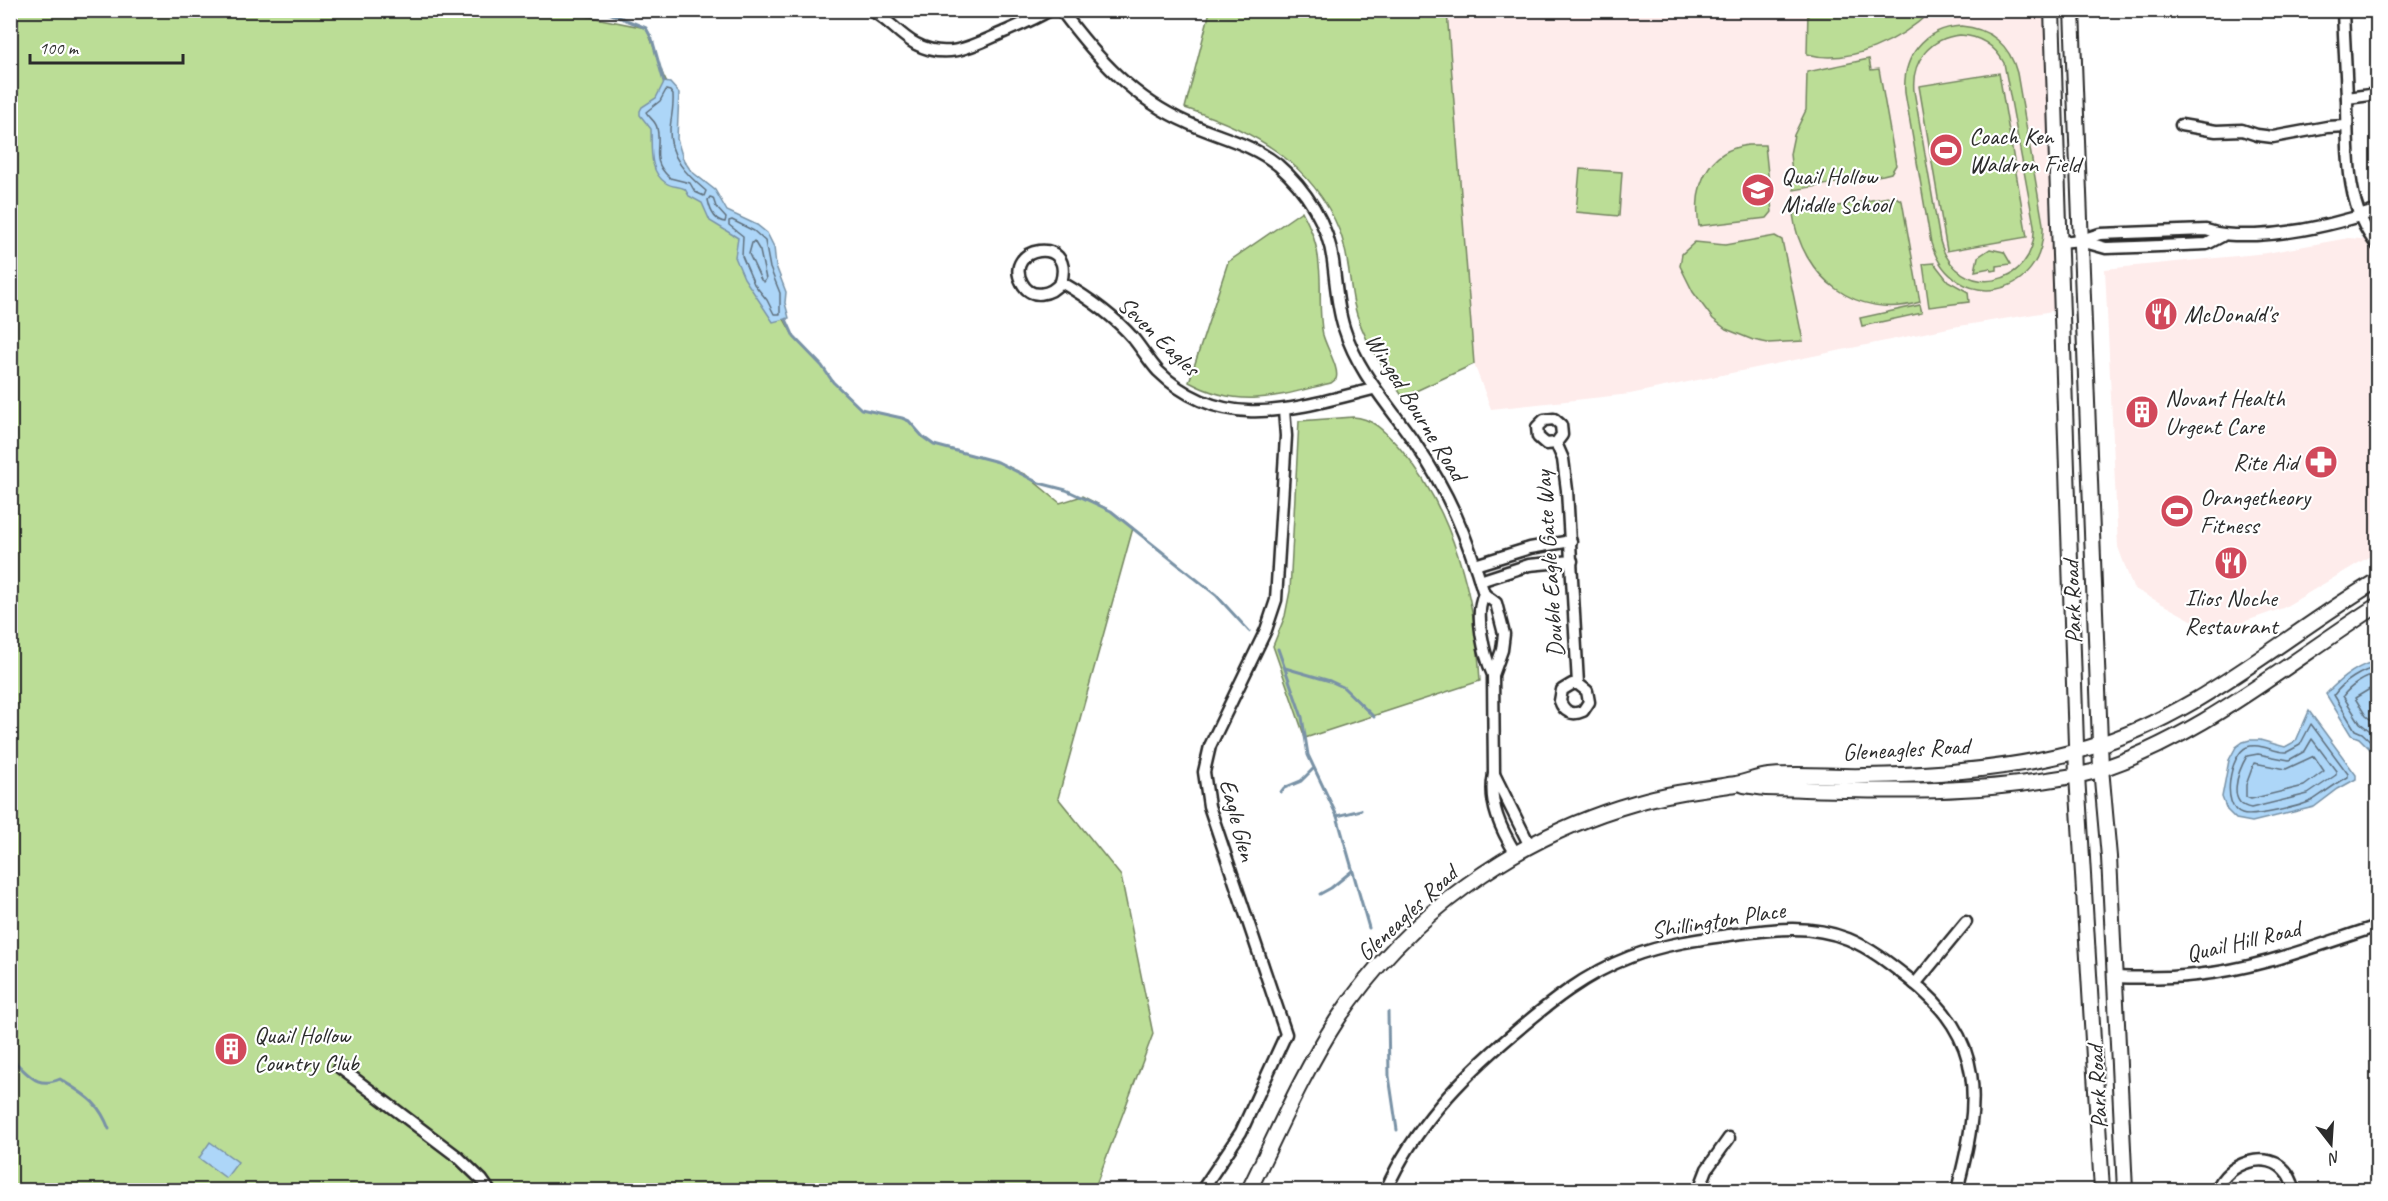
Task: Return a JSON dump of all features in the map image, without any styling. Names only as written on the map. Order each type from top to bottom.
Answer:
[{"type":"main road","name":"Park Road","points":[[2052,10],[2077,775],[2102,1191]]},
{"type":"main road","name":"Park Road","points":[[2072,10],[2101,768],[2109,857],[2125,1191]]},
{"type":"main road","name":"Gleneagles Road","points":[[1249,1191],[1305,1075],[1336,1022],[1358,993],[1391,954],[1464,886],[1530,846],[1576,823],[1667,794],[1736,784],[1768,776],[1931,773],[2027,763],[2100,744],[2176,712],[2242,672],[2378,580]]},
{"type":"main road","name":"Gleneagles Road","points":[[1736,784],[1766,788],[1939,790],[1995,787],[2077,775],[2151,748],[2216,715],[2378,605]]},
{"type":"street","points":[[871,10],[887,20],[914,43],[942,52],[973,47],[1050,10]]},
{"type":"street","name":"Winged Bourne Road","points":[[1061,10],[1096,56],[1142,97],[1188,123],[1246,145],[1278,165],[1293,180],[1312,206],[1328,239],[1343,327],[1356,359],[1373,388],[1414,441],[1433,471],[1456,512],[1484,594],[1496,603],[1504,634],[1502,650],[1493,675],[1494,774],[1491,789],[1504,833],[1516,854]]},
{"type":"street","points":[[2343,10],[2352,184],[2364,226],[2378,246]]},
{"type":"street","points":[[2347,98],[2378,94]]},
{"type":"street","points":[[2181,124],[2216,131],[2242,130],[2273,137],[2326,127],[2348,126]]},
{"type":"street","points":[[2061,242],[2081,240],[2106,248],[2207,244],[2222,236],[2306,231],[2378,210]]},
{"type":"street","points":[[1034,251],[1051,252],[1062,265],[1061,282],[1056,289],[1048,293],[1031,292],[1020,279],[1021,262],[1034,251]]},
{"type":"street","name":"Seven Eagles","points":[[1061,282],[1103,310],[1133,339],[1157,369],[1189,396],[1226,410],[1245,412],[1284,410],[1373,388]]},
{"type":"street","name":"Eagle Glen","points":[[1202,1191],[1241,1132],[1286,1034],[1209,806],[1204,772],[1210,746],[1266,630],[1276,600],[1286,436],[1284,410]]},
{"type":"street","name":"Double Eagle Gate Way","points":[[1556,443],[1563,459],[1571,541],[1578,684]]},
{"type":"street","points":[[1475,565],[1530,548],[1571,541]]},
{"type":"street","points":[[1480,581],[1529,565],[1572,561]]},
{"type":"street","name":"Winged Bourne Road","points":[[1484,594],[1479,605],[1485,658],[1493,675]]},
{"type":"street","name":"Winged Bourne Road","points":[[1494,774],[1530,846]]},
{"type":"street","points":[[1915,984],[1966,922]]},
{"type":"street","name":"Quail Hill Road","points":[[2114,977],[2164,978],[2231,970],[2264,963],[2378,926]]},
{"type":"street","name":"Shillington Place","points":[[1386,1191],[1401,1161],[1434,1112],[1457,1085],[1484,1058],[1544,1007],[1572,987],[1630,957],[1693,940],[1782,928],[1812,929],[1862,946],[1884,959],[1915,984],[1947,1017],[1964,1049],[1972,1078],[1973,1122],[1957,1191]]},
{"type":"street","points":[[339,1067],[458,1157],[482,1180],[489,1191]]},
{"type":"street","points":[[1699,1191],[1711,1163],[1729,1138]]},
{"type":"street","points":[[2217,1191],[2220,1181],[2234,1167],[2249,1162],[2272,1163],[2282,1168],[2288,1174],[2295,1191]]},
{"type":"shaded area","name":"Quail Hollow Middle School","points":[[1447,11],[2048,11],[2059,310],[1953,327],[1630,394],[1491,409],[1474,364]]},
{"type":"shaded area","points":[[2348,238],[2373,240],[2378,246],[2377,552],[2283,608],[2221,630],[2206,628],[2133,588],[2118,547],[2105,269],[2267,253]]},
{"type":"green space","points":[[555,10],[646,28],[665,79],[675,95],[669,154],[730,222],[794,337],[822,366],[833,382],[861,409],[902,418],[909,421],[923,437],[934,445],[998,462],[1026,475],[1060,503],[1082,496],[1111,511],[1133,528],[1058,798],[1121,876],[1153,1034],[1094,1190],[11,1190],[10,11]]},
{"type":"green space","points":[[1808,10],[1931,11],[1905,32],[1874,48],[1840,56],[1823,57],[1807,54]]},
{"type":"green space","points":[[1210,11],[1447,11],[1474,364],[1403,397],[1374,353],[1362,329],[1354,304],[1340,232],[1328,207],[1314,186],[1278,152],[1257,138],[1185,108]]},
{"type":"green space","points":[[1971,27],[1990,34],[2004,46],[2017,73],[2043,224],[2040,249],[2030,269],[2015,282],[1997,289],[1977,289],[1958,281],[1942,266],[1931,243],[1905,93],[1905,80],[1907,68],[1918,47],[1936,32],[1948,28]],"holes":[[[1960,35],[1974,37],[1986,43],[2004,63],[2034,225],[2032,246],[2023,263],[2010,274],[1995,280],[1978,280],[1962,274],[1949,261],[1940,241],[1914,91],[1916,70],[1925,53],[1940,41]]]},
{"type":"green space","points":[[1869,59],[1871,70],[1879,69],[1896,165],[1891,173],[1883,175],[1794,190],[1790,154],[1794,135],[1806,110],[1807,72]]},
{"type":"green space","points":[[1999,73],[2027,237],[1947,251],[1919,86]]},
{"type":"green space","points":[[1765,145],[1772,212],[1767,218],[1699,226],[1698,198],[1701,185],[1712,163],[1722,154],[1734,148]]},
{"type":"green space","points":[[1580,169],[1622,172],[1619,216],[1576,212]]},
{"type":"green space","points":[[1894,196],[1902,201],[1920,302],[1897,306],[1875,305],[1854,299],[1836,289],[1820,275],[1807,257],[1798,237],[1793,214]]},
{"type":"green space","points":[[1302,211],[1317,251],[1323,335],[1336,370],[1336,379],[1331,383],[1312,388],[1260,398],[1226,396],[1189,382],[1228,262]]},
{"type":"green space","points":[[1775,236],[1782,240],[1803,341],[1768,343],[1753,340],[1726,329],[1713,319],[1693,292],[1680,266],[1682,254],[1695,242],[1725,245]]},
{"type":"green space","points":[[1990,249],[2004,252],[2011,264],[1997,266],[1997,270],[1991,271],[1990,268],[1975,271],[1978,257]]},
{"type":"green space","points":[[1934,263],[1948,281],[1968,292],[1969,302],[1929,307],[1923,264]]},
{"type":"green space","points":[[1920,305],[1922,313],[1862,326],[1860,318]]},
{"type":"green space","points":[[1353,417],[1373,423],[1398,446],[1433,497],[1447,526],[1467,587],[1478,650],[1480,681],[1305,738],[1273,646],[1285,616],[1290,591],[1299,421]]},
{"type":"water","points":[[664,82],[670,83],[679,93],[677,139],[683,159],[691,171],[715,190],[727,211],[757,225],[767,233],[774,247],[776,266],[786,292],[785,303],[789,318],[773,322],[744,278],[735,257],[738,238],[710,221],[702,203],[689,196],[685,189],[668,184],[656,172],[652,159],[651,129],[640,115],[640,111],[642,107],[656,98]]},
{"type":"water","points":[[2378,661],[2377,756],[2359,738],[2351,735],[2326,694],[2349,673]]},
{"type":"water","points":[[2309,711],[2356,775],[2356,779],[2314,807],[2252,822],[2236,819],[2227,810],[2222,797],[2229,760],[2236,747],[2243,742],[2260,740],[2285,747],[2296,741]]},
{"type":"water","points":[[210,1142],[238,1162],[226,1178],[199,1158]]},
{"type":"waterway","points":[[602,10],[646,28],[652,39],[664,82]]},
{"type":"waterway","points":[[786,319],[794,337],[822,366],[833,382],[861,409],[902,418],[909,421],[923,437],[934,445],[998,462],[1039,483],[1066,490],[1111,511],[1216,595],[1249,631]]},
{"type":"waterway","points":[[1278,649],[1302,717],[1308,755],[1337,816],[1369,928]]},
{"type":"waterway","points":[[1285,668],[1343,687],[1374,717]]},
{"type":"waterway","points":[[1281,792],[1284,788],[1301,781],[1313,769]]},
{"type":"waterway","points":[[1337,816],[1361,810]]},
{"type":"waterway","points":[[1320,894],[1352,871]]},
{"type":"waterway","points":[[1388,1012],[1389,1076],[1397,1130]]},
{"type":"waterway","points":[[10,1058],[38,1081],[51,1082],[60,1079],[83,1094],[100,1111],[109,1129]]},
{"type":"place","name":"Coach Ken Waldron Field","points":[[1946,150]]},
{"type":"place","name":"Quail Hollow Middle School","points":[[1758,190]]},
{"type":"place","name":"McDonald's","points":[[2161,314]]},
{"type":"place","name":"Novant Health Urgent Care","points":[[2142,412]]},
{"type":"place","name":"Rite Aid","points":[[2321,462]]},
{"type":"place","name":"Orangetheory Fitness","points":[[2177,511]]},
{"type":"place","name":"Ilios Noche Restaurant","points":[[2231,563]]},
{"type":"place","name":"Quail Hollow Country Club","points":[[231,1049]]}]
